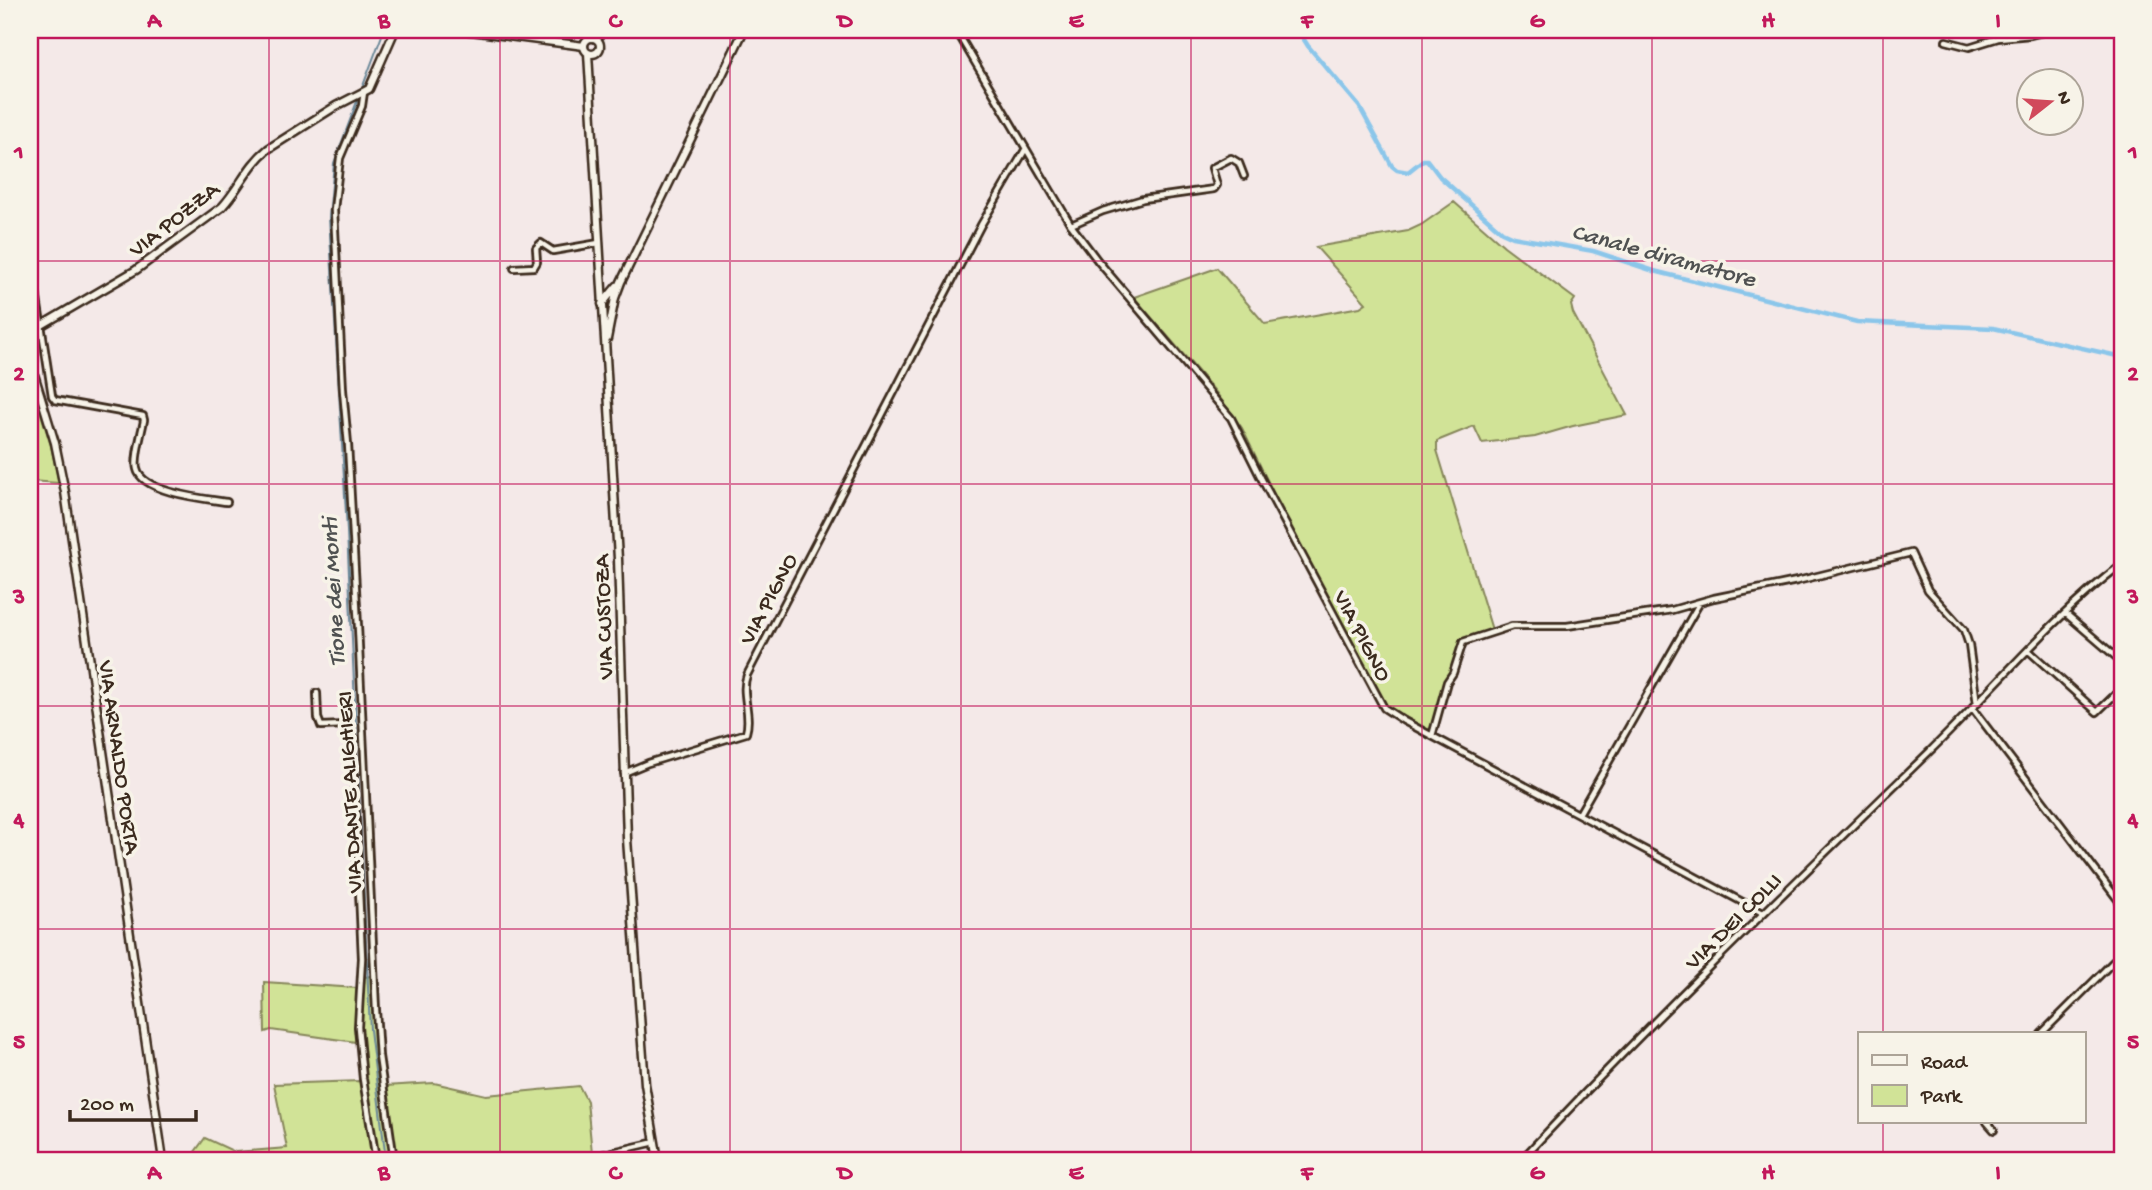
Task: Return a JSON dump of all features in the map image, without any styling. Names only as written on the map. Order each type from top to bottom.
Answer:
[{"type":"street","points":[[363,92],[369,89],[375,80],[395,30]]},
{"type":"street","points":[[463,30],[584,46],[591,30]]},
{"type":"street","points":[[591,30],[598,40]]},
{"type":"street","points":[[606,355],[608,328],[618,285],[744,30]]},
{"type":"street","name":"VIA PIGNO","points":[[956,30],[1071,225],[1098,261],[1231,418],[1384,708],[1763,913]]},
{"type":"street","points":[[1946,41],[1969,47],[1998,38],[2051,30]]},
{"type":"street","points":[[589,38],[598,40]]},
{"type":"street","name":"VIA CUSTOZA","points":[[590,72],[600,47],[598,40]]},
{"type":"street","name":"VIA CUSTOZA","points":[[584,46],[588,53],[590,72],[618,559],[624,773],[641,1036],[657,1160]]},
{"type":"street","points":[[588,53],[597,52]]},
{"type":"street","name":"VIA POZZA","points":[[34,332],[136,270],[206,219],[231,198],[259,156],[295,131],[363,92]]},
{"type":"street","name":"VIA DANTE ALIGHIERI","points":[[363,92],[362,106],[340,158],[334,210],[356,587],[377,1033],[394,1160]]},
{"type":"street","name":"VIA PIGNO","points":[[624,773],[746,733],[747,675],[981,225],[1026,149]]},
{"type":"street","points":[[1071,225],[1103,211],[1143,199],[1214,189],[1217,185],[1212,168],[1231,158],[1238,163],[1244,176]]},
{"type":"street","points":[[513,268],[534,267],[537,262],[536,248],[541,243],[553,251],[599,243]]},
{"type":"street","points":[[30,253],[34,332],[55,400],[143,416],[136,467],[139,475],[164,491],[227,502]]},
{"type":"street","points":[[601,287],[618,285]]},
{"type":"street","points":[[602,303],[618,285]]},
{"type":"street","points":[[602,303],[611,303],[615,298]]},
{"type":"street","points":[[30,349],[34,332]]},
{"type":"street","name":"VIA ARNALDO PORTA","points":[[30,361],[55,443],[65,492],[163,1160]]},
{"type":"street","points":[[1432,736],[1447,682],[1453,673],[1463,642],[1512,626],[1567,626],[1683,608],[1911,553],[1928,590],[1964,630],[1969,645],[1975,707],[2122,905]]},
{"type":"street","name":"VIA DEI COLLI","points":[[1521,1160],[1582,1094],[1763,913],[1975,707],[2066,613],[2122,564]]},
{"type":"street","points":[[1579,814],[1700,602]]},
{"type":"street","points":[[2066,613],[2122,662]]},
{"type":"street","points":[[2029,651],[2097,712],[2122,688]]},
{"type":"street","points":[[317,693],[321,726],[345,725],[352,734],[361,987],[358,1027],[362,1079],[376,1160]]},
{"type":"street","points":[[2043,1032],[2122,953]]},
{"type":"street","points":[[1989,1124],[1994,1130]]},
{"type":"street","points":[[605,1160],[604,1154],[651,1143]]},
{"type":"green space","points":[[1454,202],[1504,246],[1575,299],[1571,305],[1573,313],[1627,415],[1535,437],[1482,443],[1474,426],[1437,441],[1437,450],[1492,630],[1461,641],[1453,668],[1444,681],[1433,727],[1428,730],[1387,706],[1300,548],[1242,428],[1215,391],[1134,297],[1217,268],[1265,324],[1360,307],[1366,303],[1316,247],[1408,231]]},
{"type":"green space","points":[[30,388],[34,391],[51,446],[59,483],[30,481]]},
{"type":"green space","points":[[372,976],[381,1092],[392,1160],[379,1160],[364,1069],[362,1000],[364,977]]},
{"type":"green space","points":[[264,982],[357,988],[356,1042],[271,1030],[265,1032]]},
{"type":"green space","points":[[361,1081],[374,1160],[189,1160],[205,1138],[235,1152],[287,1148],[274,1084]]},
{"type":"green space","points":[[434,1083],[486,1095],[579,1086],[587,1101],[592,1153],[601,1160],[396,1160],[385,1086]]},
{"type":"waterway","name":"Tione dei Monti","points":[[361,91],[384,30]]},
{"type":"waterway","name":"Canale diramatore","points":[[1298,30],[1308,46],[1359,106],[1392,166],[1408,172],[1423,160],[1427,160],[1440,177],[1502,232],[1513,237],[1593,251],[1654,271],[1857,322],[1993,328],[2122,357]]},
{"type":"waterway","name":"Tione dei Monti","points":[[359,96],[334,163],[329,217],[347,531],[370,1030],[386,1160]]}]
